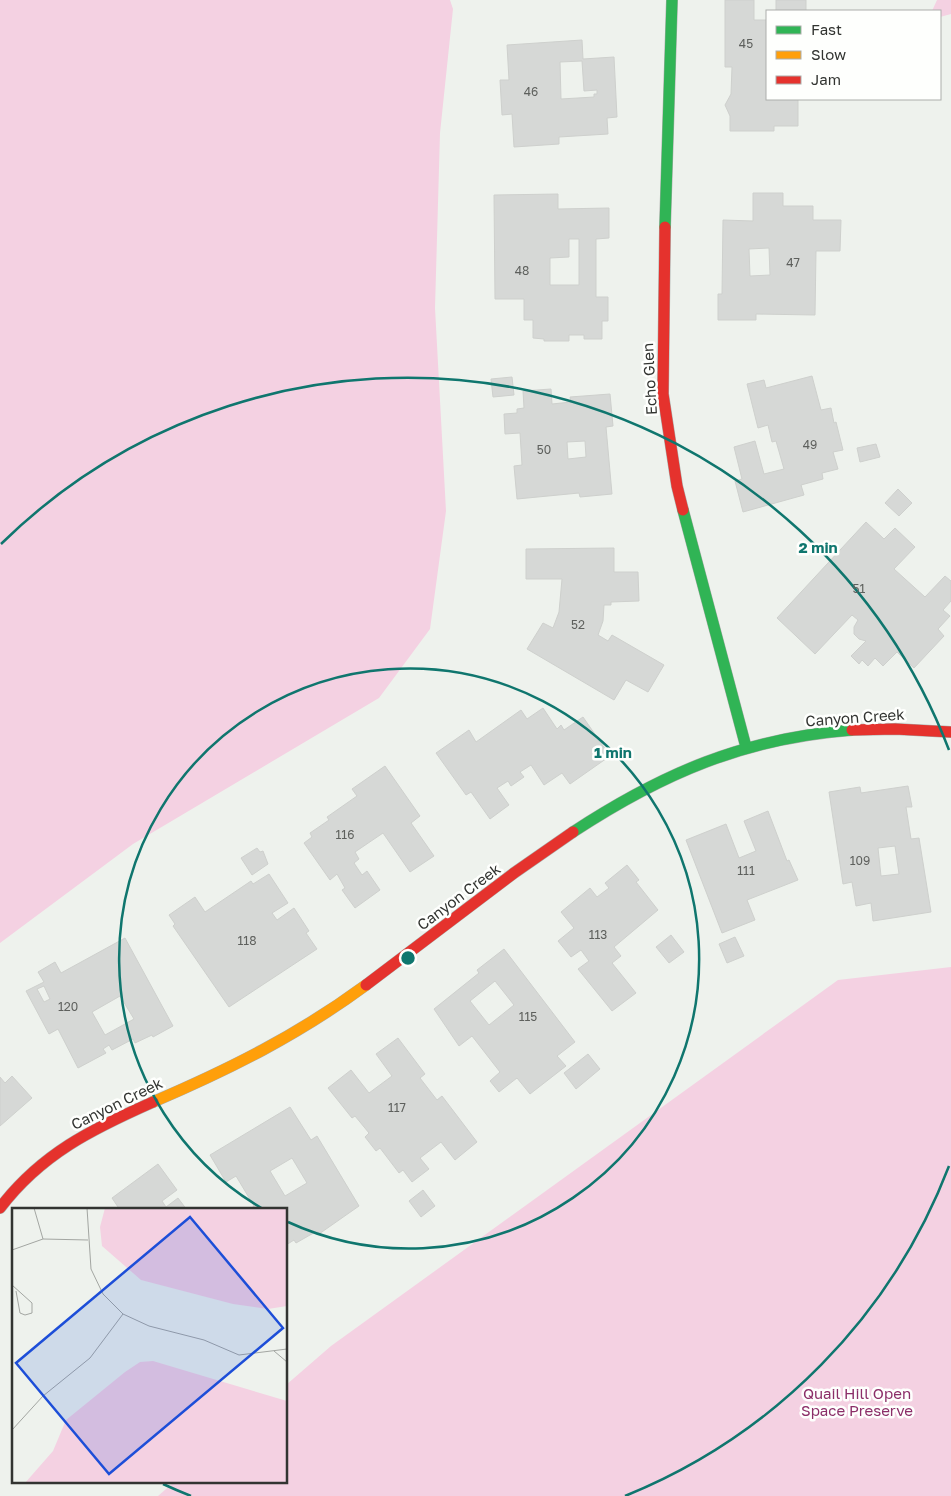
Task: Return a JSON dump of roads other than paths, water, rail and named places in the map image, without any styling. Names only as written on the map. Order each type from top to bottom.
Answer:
[{"type":"street","name":"Echo Glen","points":[[672,0],[663,310],[664,394],[677,486],[746,747]]},
{"type":"street","name":"Canyon Creek","points":[[0,1208],[7,1196],[46,1160],[76,1140],[130,1112],[212,1077],[272,1046],[334,1009],[578,828],[656,782],[746,747],[838,731],[930,729],[951,732]]},
{"type":"park label","name":"Quail Hill Open Space Preserve","points":[[857,1402]]}]
